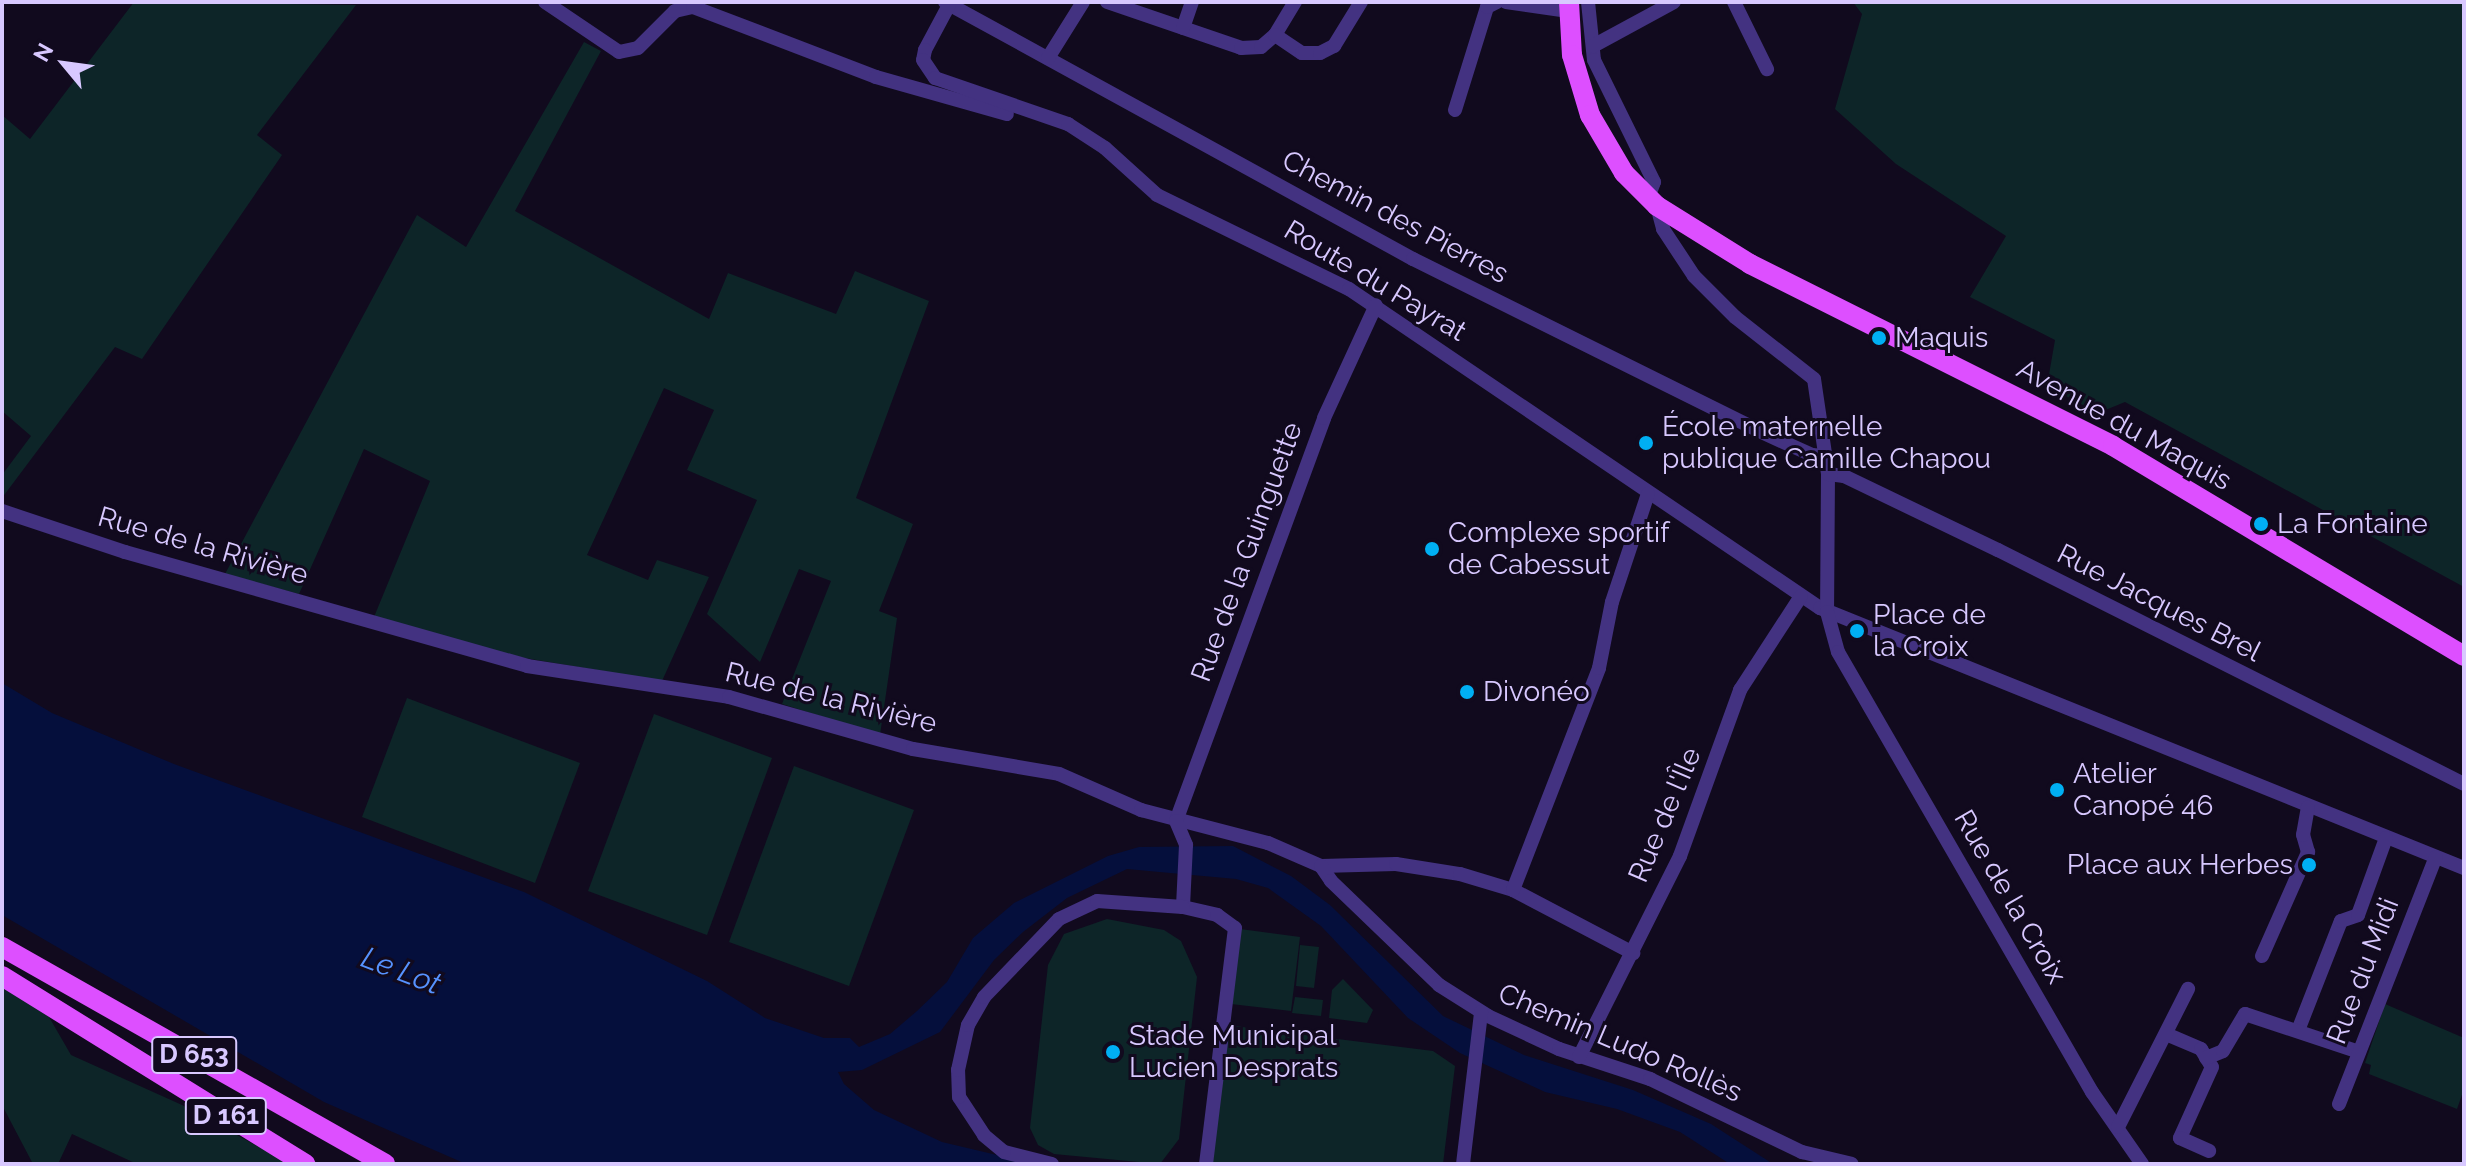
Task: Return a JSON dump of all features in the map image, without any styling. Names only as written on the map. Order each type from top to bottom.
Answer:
[{"type":"main road","name":"Avenue du Maquis","points":[[1569,6],[1572,55],[1590,115],[1624,173],[1652,202],[1750,264],[2113,446],[2464,656]]},
{"type":"main road","name":"D 653","points":[[2,947],[385,1164]]},
{"type":"main road","name":"D 161","points":[[2,976],[305,1164]]},
{"type":"street","points":[[545,2],[619,52],[638,48],[675,11],[693,7],[876,77],[1085,136]]},
{"type":"street","points":[[1048,58],[1083,2]]},
{"type":"street","points":[[1107,2],[1241,48],[1261,47],[1275,35],[1295,2]]},
{"type":"street","points":[[1183,28],[1192,2]]},
{"type":"street","points":[[1275,35],[1302,53],[1320,53],[1334,46],[1361,2]]},
{"type":"street","points":[[1455,110],[1487,7],[1497,2]]},
{"type":"street","points":[[1506,2],[1569,6]]},
{"type":"street","points":[[1588,2],[1593,46],[1621,122],[1654,182],[1652,202],[1663,229],[1694,276],[1735,317],[1814,379],[1828,474],[1827,612]]},
{"type":"street","points":[[1593,46],[1674,2]]},
{"type":"street","points":[[1734,2],[1767,69]]},
{"type":"street","name":"Route du Payrat","points":[[945,8],[923,60],[935,78],[1068,124],[1157,195],[1269,247],[1376,305],[1801,596]]},
{"type":"street","name":"Chemin des Pierres","points":[[945,8],[1048,58],[1413,259],[1759,431],[1812,455],[1825,456]]},
{"type":"street","name":"Rue de la Guinguette","points":[[1176,821],[1324,418],[1376,305]]},
{"type":"street","name":"Rue Jacques Brel","points":[[1828,474],[1844,476],[1998,550],[2464,784]]},
{"type":"street","points":[[1513,890],[1599,668],[1612,602],[1648,494]]},
{"type":"street","name":"Rue de la Rivière","points":[[2,511],[125,552],[527,666],[729,697],[899,746],[1059,774],[1176,821],[1268,843],[1321,866],[1396,864],[1460,874],[1513,890],[1633,953]]},
{"type":"street","points":[[1801,596],[1827,612],[2464,868]]},
{"type":"street","name":"Rue de l'Île","points":[[1579,1057],[1680,856],[1740,690],[1801,596]]},
{"type":"street","name":"Rue de la Croix","points":[[1827,612],[1838,652],[2092,1092],[2142,1164]]},
{"type":"street","points":[[2262,956],[2308,852],[2303,835],[2308,807]]},
{"type":"street","points":[[1176,821],[1186,845],[1183,907]]},
{"type":"street","points":[[2299,1028],[2341,921],[2358,915],[2386,838]]},
{"type":"street","name":"Rue du Midi","points":[[2339,1104],[2436,857]]},
{"type":"street","name":"Chemin Ludo Rollès","points":[[1321,866],[1331,881],[1439,985],[1480,1018],[1579,1057],[1650,1079],[1802,1152],[1852,1164]]},
{"type":"street","points":[[1052,1164],[1004,1152],[984,1135],[959,1097],[958,1070],[968,1025],[984,997],[1059,919],[1097,901],[1183,907],[1217,915],[1235,928],[1206,1164]]},
{"type":"street","points":[[2118,1127],[2188,989]]},
{"type":"street","points":[[2206,1058],[2223,1051],[2235,1023],[2245,1014],[2259,1015],[2299,1028],[2359,1052]]},
{"type":"street","points":[[1463,1164],[1480,1018]]},
{"type":"street","points":[[2166,1034],[2201,1049],[2212,1067],[2180,1138],[2209,1151]]},
{"type":"green space","points":[[134,2],[356,5],[257,135],[282,155],[142,359],[115,347],[2,498],[2,475],[31,436],[2,411],[2,115],[30,139]]},
{"type":"green space","points":[[1853,2],[2464,2],[2464,587],[2125,402],[2098,413],[2047,386],[2055,340],[1970,297],[2006,236],[1896,164],[1835,109],[1862,14]]},
{"type":"green space","points":[[584,42],[601,51],[515,211],[709,319],[728,273],[836,314],[855,271],[929,301],[856,498],[913,524],[879,611],[897,618],[880,735],[782,704],[831,581],[799,569],[760,662],[707,614],[757,500],[687,470],[714,410],[664,388],[587,555],[648,580],[657,560],[709,577],[662,681],[519,657],[374,617],[430,481],[364,449],[299,594],[225,574],[417,215],[466,247]]},
{"type":"green space","points":[[407,698],[580,763],[535,883],[362,817]]},
{"type":"green space","points":[[654,714],[772,758],[707,935],[588,891]]},
{"type":"green space","points":[[794,766],[914,810],[849,986],[729,942]]},
{"type":"green space","name":"Stade Municipal Lucien Desprats","points":[[1107,919],[1164,930],[1181,941],[1197,977],[1179,1139],[1160,1164],[1054,1154],[1038,1145],[1030,1128],[1048,965],[1064,934]]},
{"type":"green space","points":[[1240,929],[1300,937],[1291,1011],[1231,1004]]},
{"type":"green space","points":[[1300,945],[1319,947],[1314,988],[1296,986]]},
{"type":"green space","points":[[1343,979],[1373,1010],[1367,1023],[1329,1018],[1332,990]]},
{"type":"green space","points":[[2,987],[49,1017],[71,1055],[182,1105],[290,1164],[137,1164],[72,1134],[58,1164],[33,1164],[2,1105]]},
{"type":"green space","points":[[1295,997],[1323,1000],[1321,1016],[1292,1013]]},
{"type":"green space","points":[[2385,1004],[2464,1038],[2464,1089],[2457,1109],[2369,1074],[2371,1065],[2365,1063]]},
{"type":"green space","points":[[1227,1025],[1433,1051],[1455,1066],[1443,1164],[1210,1164]]},
{"type":"water","name":"Le Lot","points":[[2,683],[52,713],[174,764],[524,892],[707,981],[765,1018],[824,1038],[850,1038],[859,1047],[890,1034],[917,1011],[947,982],[973,938],[1014,903],[1108,856],[1139,847],[1233,846],[1291,876],[1330,905],[1443,1016],[1524,1055],[1633,1090],[1711,1124],[1773,1164],[1730,1164],[1680,1132],[1617,1109],[1545,1092],[1460,1053],[1408,1018],[1321,926],[1268,888],[1236,879],[1127,869],[1067,898],[1023,932],[994,960],[940,1032],[862,1070],[838,1072],[844,1084],[874,1110],[942,1142],[1035,1164],[466,1164],[324,1102],[2,915]]},
{"type":"place","name":"Maquis","points":[[1879,338]]},
{"type":"place","name":"École maternelle publique Camille Chapou","points":[[1646,443]]},
{"type":"place","name":"La Fontaine","points":[[2261,524]]},
{"type":"place","name":"Complexe sportif de Cabessut","points":[[1432,549]]},
{"type":"place","name":"Place de la Croix","points":[[1857,631]]},
{"type":"place","name":"Divonéo","points":[[1467,692]]},
{"type":"place","name":"Atelier Canopé 46","points":[[2057,790]]},
{"type":"place","name":"Place aux Herbes","points":[[2309,865]]},
{"type":"place","name":"Stade Municipal Lucien Desprats","points":[[1113,1052]]}]
